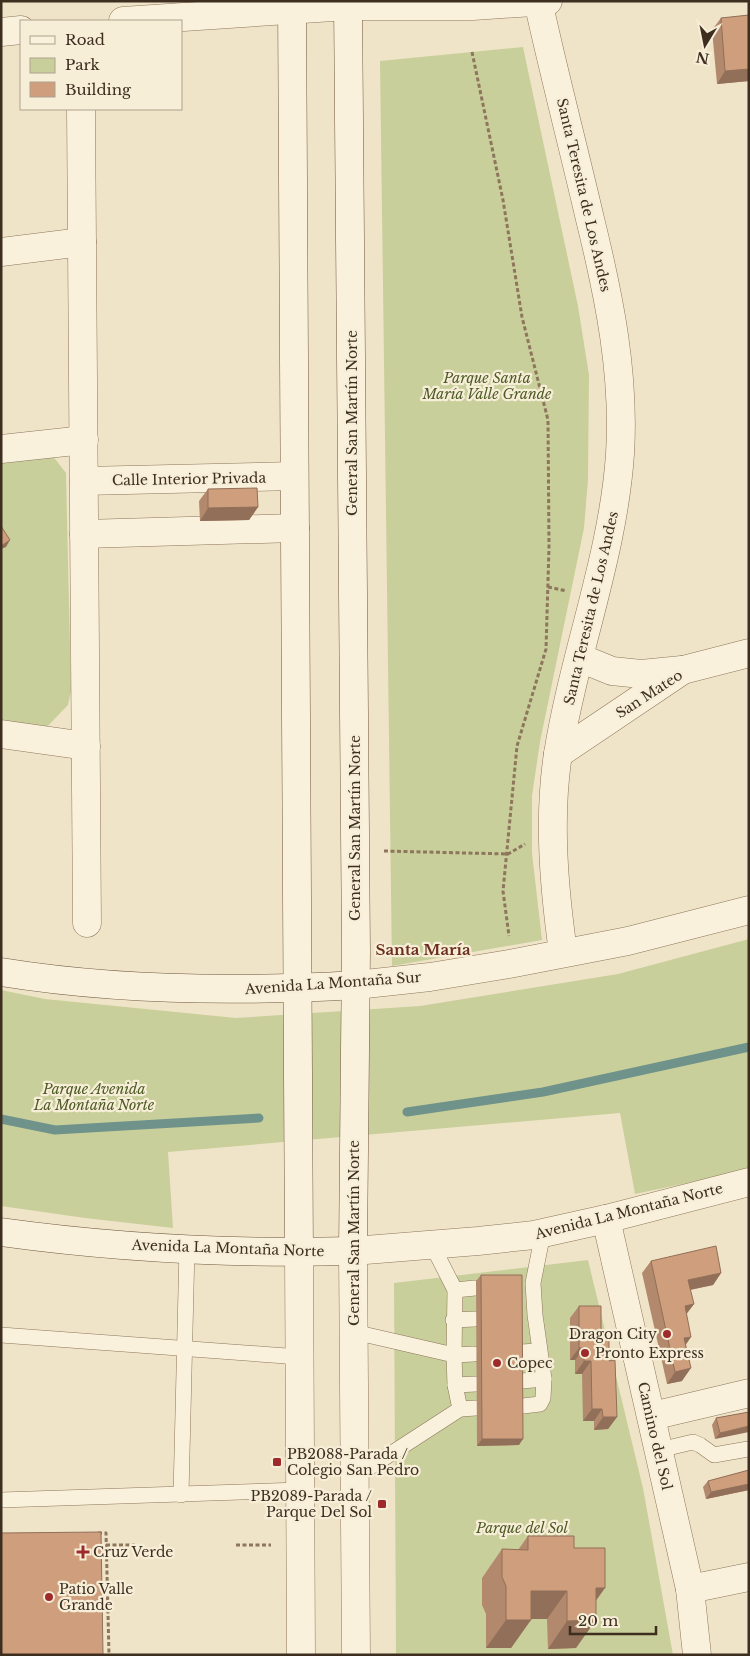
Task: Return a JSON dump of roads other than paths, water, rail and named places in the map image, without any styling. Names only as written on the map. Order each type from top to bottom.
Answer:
[{"type":"street","points":[[134,20],[292,6],[348,4],[473,6],[541,2]]},
{"type":"street","name":"Santa Teresita de Los Andes","points":[[541,2],[608,294],[619,373],[621,413],[616,494],[608,540],[568,702],[558,754],[553,834],[563,952]]},
{"type":"street","name":"General San Martín Norte","points":[[348,4],[356,849],[353,1251],[356,1655]]},
{"type":"street","points":[[292,6],[301,1655]]},
{"type":"street","points":[[1,32],[20,30]]},
{"type":"street","points":[[81,110],[87,923]]},
{"type":"street","points":[[1,252],[82,242]]},
{"type":"street","points":[[1,449],[84,440]]},
{"type":"street","name":"Calle Interior Privada","points":[[84,481],[294,476]]},
{"type":"street","points":[[84,534],[295,528]]},
{"type":"street","name":"San Mateo","points":[[558,754],[683,670],[749,653]]},
{"type":"street","points":[[580,658],[612,671],[641,674],[683,670]]},
{"type":"street","points":[[1,734],[86,746]]},
{"type":"street","name":"Avenida La Montaña Sur","points":[[1,972],[43,979],[129,987],[239,990],[356,985],[389,982],[509,964],[563,952],[628,941],[749,910]]},
{"type":"street","name":"Avenida La Montaña Norte","points":[[1,1232],[83,1241],[187,1248],[299,1252],[353,1251],[432,1245],[543,1232],[606,1219],[749,1182]]},
{"type":"street","name":"Camino del Sol","points":[[606,1219],[690,1589],[697,1655]]},
{"type":"street","points":[[652,1416],[749,1393]]},
{"type":"street","points":[[690,1589],[749,1577]]},
{"type":"lane","points":[[523,1406],[540,1404],[543,1398],[544,1379],[539,1351],[527,1316],[527,1283],[543,1232]]},
{"type":"lane","points":[[432,1245],[455,1290],[453,1320],[455,1385],[460,1410]]},
{"type":"lane","points":[[181,1495],[187,1248]]},
{"type":"lane","points":[[455,1290],[475,1288]]},
{"type":"lane","points":[[453,1320],[475,1319]]},
{"type":"lane","points":[[354,1332],[454,1355],[474,1354]]},
{"type":"lane","points":[[1,1335],[300,1357]]},
{"type":"lane","points":[[521,1352],[539,1351]]},
{"type":"lane","points":[[522,1381],[544,1379]]},
{"type":"lane","points":[[455,1385],[476,1384]]},
{"type":"lane","points":[[354,1477],[460,1410],[476,1408]]},
{"type":"lane","points":[[659,1450],[693,1442],[714,1455],[748,1449]]},
{"type":"lane","points":[[1,1500],[301,1490]]},
{"type":"waterway","points":[[407,1112],[543,1092],[749,1047]]},
{"type":"waterway","points":[[1,1119],[55,1130],[259,1118]]},
{"type":"place","name":"Dragon City","points":[[667,1334]]},
{"type":"place","name":"Pronto Express","points":[[585,1353]]},
{"type":"place","name":"Copec","points":[[497,1363]]},
{"type":"place","name":"PB2088-Parada / Colegio San Pedro","points":[[277,1462]]},
{"type":"place","name":"PB2089-Parada / Parque Del Sol","points":[[382,1504]]},
{"type":"place","name":"Cruz Verde","points":[[83,1552]]},
{"type":"place","name":"Patio Valle Grande","points":[[49,1597]]},
{"type":"district","name":"Santa María","points":[[423,950]]},
{"type":"park label","name":"Parque Santa María Valle Grande","points":[[487,386]]},
{"type":"park label","name":"Parque Avenida La Montaña Norte","points":[[94,1098]]},
{"type":"park label","name":"Parque del Sol","points":[[522,1528]]}]
